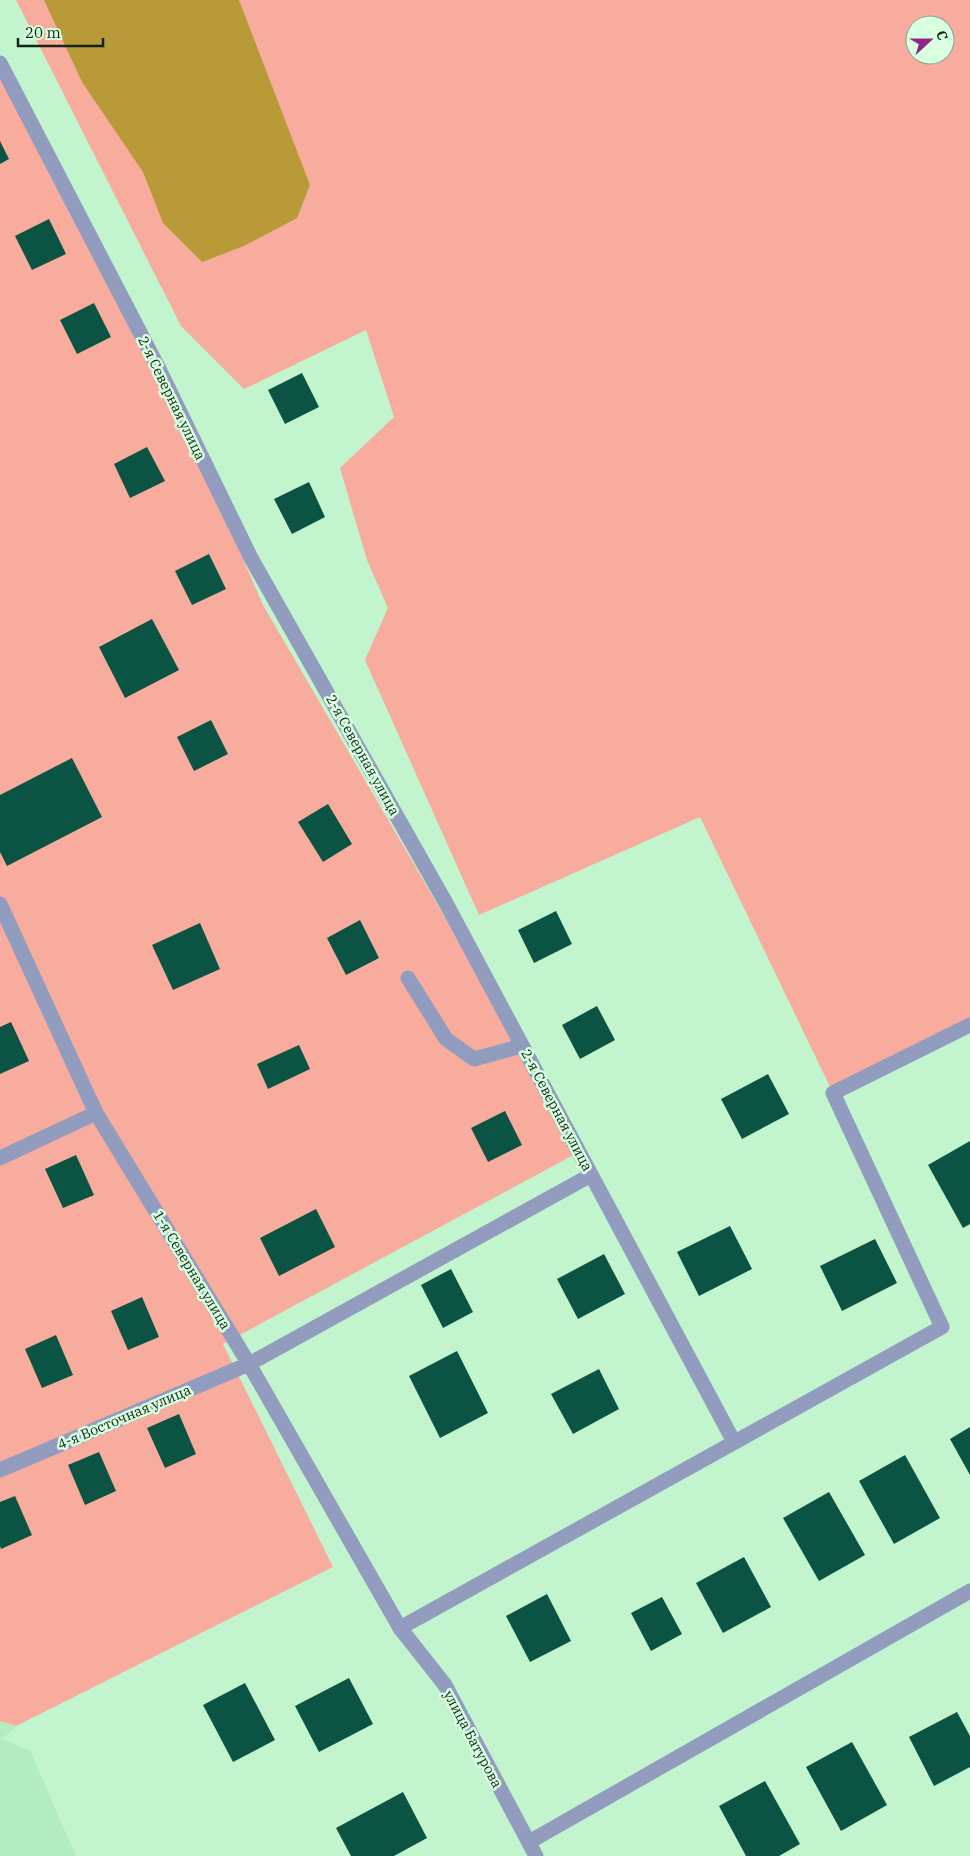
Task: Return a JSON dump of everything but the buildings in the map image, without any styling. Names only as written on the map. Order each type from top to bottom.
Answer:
[{"type":"street","name":"2-я Северная улица","points":[[0,63],[158,367],[251,558],[447,905],[734,1442]]},
{"type":"street","name":"1-я Северная улица","points":[[0,904],[96,1113],[249,1364],[400,1628]]},
{"type":"street","points":[[408,978],[446,1039],[474,1059],[522,1046]]},
{"type":"street","points":[[400,1628],[942,1326],[833,1092],[970,1025]]},
{"type":"street","points":[[0,1158],[96,1113]]},
{"type":"street","name":"4-я Восточная улица","points":[[0,1470],[249,1364],[591,1175]]},
{"type":"street","points":[[528,1842],[970,1591]]},
{"type":"street","name":"улица Батурова","points":[[400,1628],[445,1685],[536,1856]]},
{"type":"shaded area","points":[[16,0],[970,0],[970,1025],[833,1093],[700,817],[479,915],[365,660],[388,608],[367,560],[340,468],[394,417],[366,330],[244,389],[181,326]]},
{"type":"shaded area","points":[[44,0],[239,0],[310,185],[297,218],[244,246],[202,262],[163,223],[143,172],[82,82]]},
{"type":"shaded area","points":[[0,59],[150,346],[263,605],[581,1151],[223,1344],[333,1567],[16,1726],[0,1721]]},
{"type":"shaded area","points":[[0,1721],[16,1726],[2,1739],[30,1751],[76,1856],[0,1856]]}]
